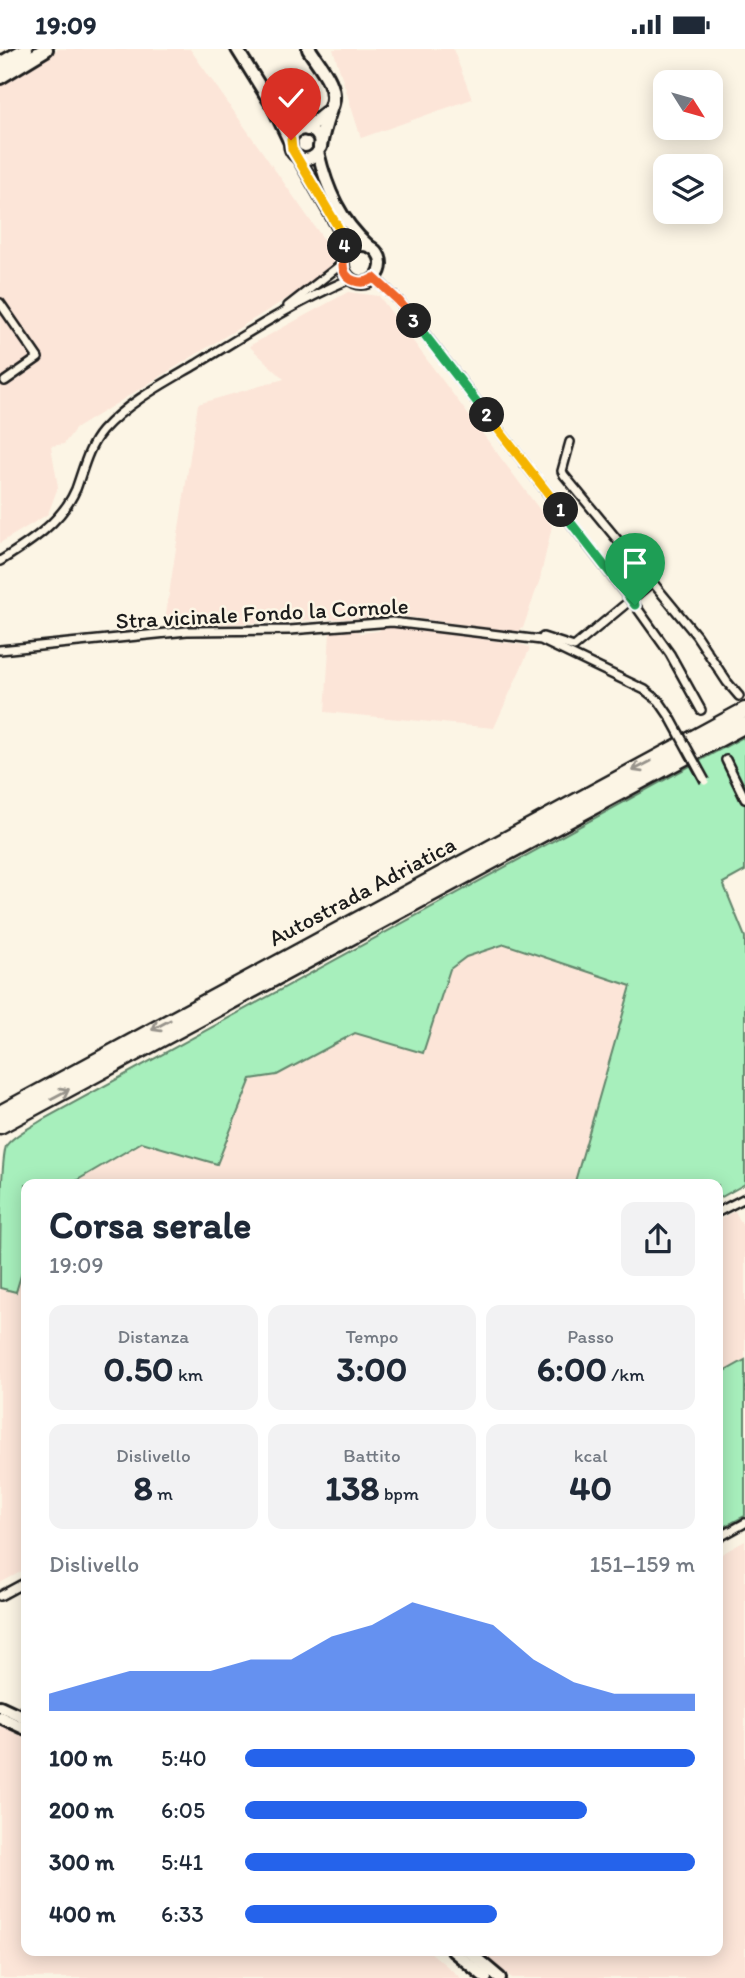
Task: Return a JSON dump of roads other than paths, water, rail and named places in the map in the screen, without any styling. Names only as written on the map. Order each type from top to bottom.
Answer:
[{"type":"highway","name":"Autostrada Adriatica","points":[[0,1113],[745,711]]},
{"type":"highway","name":"Autostrada Adriatica","points":[[0,1126],[745,725]]},
{"type":"main road","points":[[0,64],[26,49]]},
{"type":"main road","points":[[0,76],[46,49]]},
{"type":"main road","points":[[237,49],[273,107],[291,145],[338,227],[345,258],[345,272],[350,279],[363,283],[374,278],[379,273],[379,254],[353,232],[331,194],[326,184],[316,133],[302,131],[273,107]]},
{"type":"main road","points":[[298,157],[308,159],[319,150],[333,95],[331,84],[309,49]]},
{"type":"main road","points":[[291,145],[302,131],[329,111]]},
{"type":"main road","points":[[345,258],[357,245],[369,246]]},
{"type":"main road","points":[[0,1706],[21,1716]]},
{"type":"main road","points":[[0,1717],[21,1727]]},
{"type":"main road","points":[[459,1956],[486,1978]]},
{"type":"main road","points":[[474,1956],[500,1978]]},
{"type":"street","points":[[283,311],[345,258]]},
{"type":"street","points":[[374,278],[399,301],[635,605],[670,654],[701,710]]},
{"type":"street","points":[[0,561],[52,524],[74,492],[99,434],[123,409],[283,311],[350,279]]},
{"type":"street","points":[[0,303],[38,358],[5,381]]},
{"type":"street","points":[[569,442],[562,471],[564,475],[696,635],[739,696]]},
{"type":"street","points":[[541,641],[544,637],[574,647],[651,583]]},
{"type":"street","name":"Stra vicinale Fondo la Cornole","points":[[0,650],[187,631],[290,630],[392,622],[541,641],[645,690],[659,701],[705,781]]},
{"type":"street","points":[[726,760],[745,799]]},
{"type":"street","points":[[723,1209],[745,1198]]},
{"type":"street","points":[[723,1535],[745,1523]]},
{"type":"street","points":[[0,1596],[21,1585]]}]
